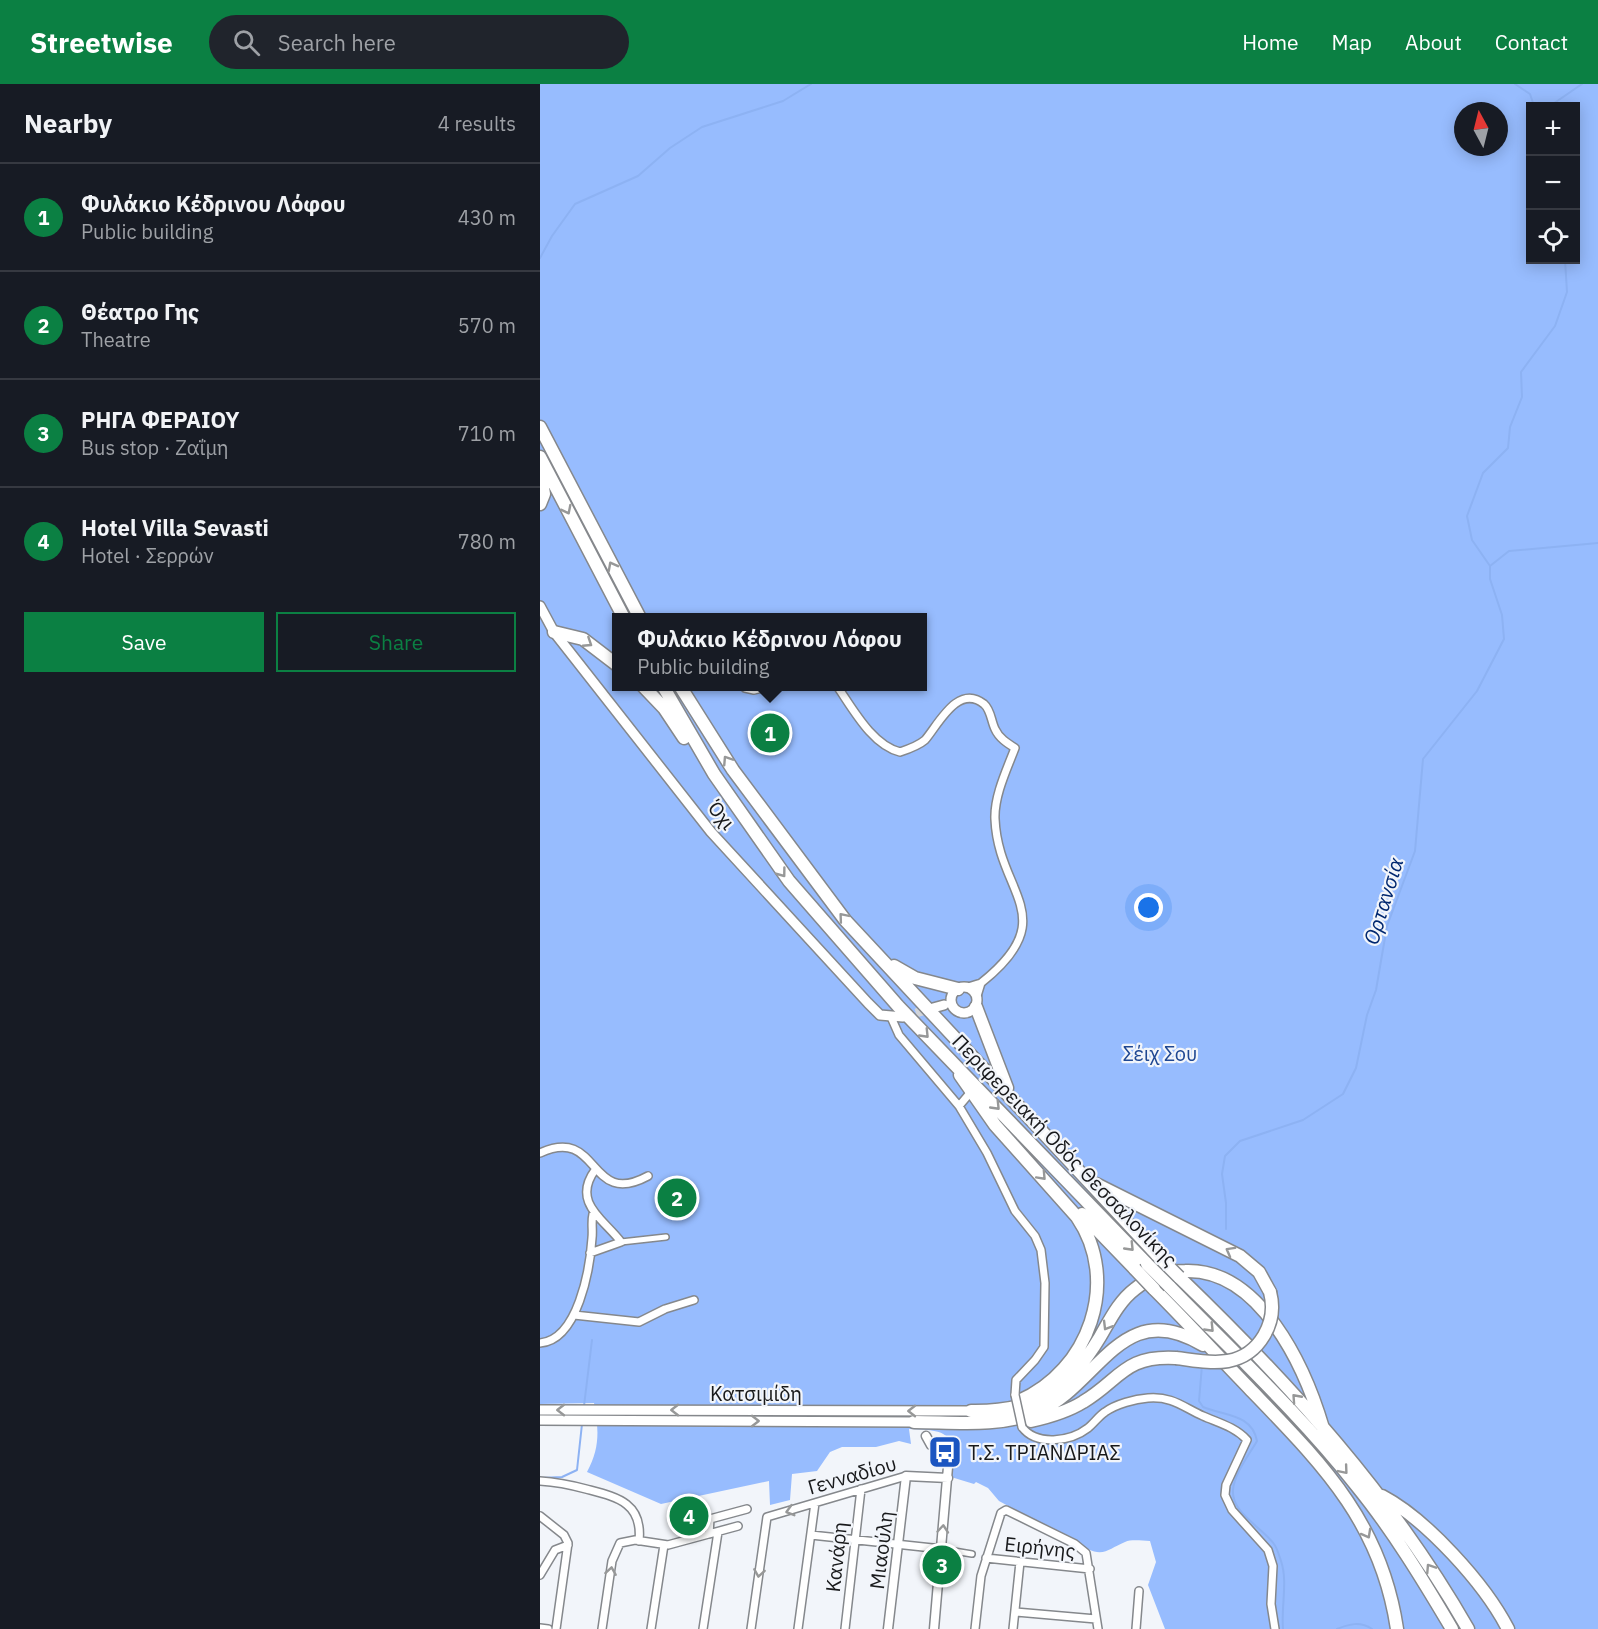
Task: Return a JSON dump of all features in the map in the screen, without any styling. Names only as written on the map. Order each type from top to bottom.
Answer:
[{"type":"highway","points":[[540,427],[637,613]]},
{"type":"highway","points":[[540,458],[621,613]]},
{"type":"highway","points":[[540,469],[544,488],[540,504]]},
{"type":"highway","points":[[554,632],[583,639],[612,661]]},
{"type":"highway","points":[[647,691],[672,720],[728,806],[748,825]]},
{"type":"highway","name":"Περιφερειακή Οδός Θεσσαλονίκης","points":[[665,691],[714,774],[789,881],[851,954],[954,1065],[1311,1432],[1386,1523],[1452,1629]]},
{"type":"highway","name":"Περιφερειακή Οδός Θεσσαλονίκης","points":[[683,691],[733,770],[845,920],[1085,1179],[1157,1255],[1241,1337],[1323,1428],[1378,1494],[1418,1550],[1468,1629]]},
{"type":"highway","points":[[883,959],[915,978],[959,991]]},
{"type":"highway","points":[[976,1001],[993,1057],[1011,1098]]},
{"type":"highway","points":[[954,1065],[970,1093],[995,1125],[1060,1196],[1135,1269],[1337,1484],[1350,1493],[1398,1545]]},
{"type":"highway","points":[[914,1422],[1015,1423],[1053,1415],[1083,1403],[1118,1373],[1135,1363],[1150,1359],[1176,1358],[1219,1362],[1237,1358],[1250,1351],[1260,1341],[1269,1325],[1272,1310],[1270,1292],[1259,1272],[1240,1257],[1085,1179]]},
{"type":"highway","points":[[971,1411],[1011,1404],[1036,1392],[1066,1365],[1087,1334],[1098,1289],[1095,1253],[1087,1232],[1060,1196]]},
{"type":"highway","points":[[971,1411],[1014,1409],[1046,1397],[1080,1369],[1119,1306],[1133,1290],[1160,1275],[1195,1271],[1224,1278],[1239,1286],[1259,1305],[1304,1376],[1323,1428]]},
{"type":"highway","points":[[979,1422],[1023,1417],[1053,1404],[1079,1384],[1113,1347],[1139,1334],[1158,1331],[1178,1333],[1214,1352]]},
{"type":"highway","points":[[1337,1484],[1377,1553],[1390,1593],[1397,1629]]},
{"type":"highway","points":[[1378,1494],[1403,1507],[1422,1524],[1497,1611],[1508,1629]]},
{"type":"main road","name":"Όχι","points":[[540,606],[554,632],[711,832],[868,1003],[880,1015],[891,1017]]},
{"type":"main road","points":[[944,1005],[967,1013],[976,1001],[959,991]]},
{"type":"main road","points":[[933,1008],[944,1005],[959,991]]},
{"type":"main road","points":[[955,1009],[959,991]]},
{"type":"main road","points":[[891,1017],[903,1017]]},
{"type":"main road","name":"Κατσιμίδη","points":[[540,1410],[971,1411]]},
{"type":"main road","name":"Κατσιμίδη","points":[[540,1420],[914,1422]]},
{"type":"street","points":[[840,691],[869,730],[889,750],[900,752],[924,741],[945,713],[956,703],[967,699],[978,700],[987,706],[995,730],[1002,740],[1015,748],[995,817],[999,847],[1023,906],[1022,927],[1013,953],[981,983],[959,991]]},
{"type":"street","points":[[976,1001],[981,983]]},
{"type":"street","points":[[891,1017],[899,1035],[959,1106],[987,1153],[1015,1211],[1035,1236],[1044,1265],[1044,1347],[1016,1380],[1015,1395],[1022,1427],[1032,1438],[1041,1440],[1064,1438],[1087,1429],[1105,1411],[1132,1401],[1173,1398],[1196,1413],[1238,1431],[1246,1440],[1226,1485],[1225,1496],[1232,1510],[1268,1550],[1273,1566],[1271,1604],[1275,1629]]},
{"type":"street","points":[[959,1106],[970,1093]]},
{"type":"street","points":[[540,1153],[570,1146],[582,1152],[595,1170],[618,1182],[637,1181],[648,1176]]},
{"type":"street","points":[[540,1343],[558,1337],[574,1315],[590,1252],[593,1215],[587,1192],[590,1176],[595,1170]]},
{"type":"street","points":[[593,1215],[621,1242]]},
{"type":"street","points":[[590,1252],[621,1242],[666,1237]]},
{"type":"street","points":[[574,1315],[639,1322],[665,1309],[694,1300]]},
{"type":"street","points":[[926,1437],[928,1442],[946,1454],[948,1478],[933,1629]]},
{"type":"street","name":"Γενναδίου","points":[[751,1629],[767,1517],[906,1476],[948,1478]]},
{"type":"street","name":"Μιαούλη","points":[[888,1629],[906,1476]]},
{"type":"street","points":[[540,1481],[569,1484],[621,1499],[635,1515],[639,1541]]},
{"type":"street","name":"Κανάρη","points":[[845,1629],[861,1489]]},
{"type":"street","points":[[798,1629],[815,1503]]},
{"type":"street","points":[[709,1534],[710,1519],[747,1509]]},
{"type":"street","points":[[975,1629],[980,1582],[1003,1511],[1011,1511],[1078,1546],[1086,1553],[1098,1629]]},
{"type":"street","points":[[540,1516],[568,1543]]},
{"type":"street","points":[[602,1629],[617,1548],[626,1541],[664,1545],[738,1527]]},
{"type":"street","points":[[703,1629],[718,1532]]},
{"type":"street","points":[[811,1534],[972,1554]]},
{"type":"street","points":[[540,1575],[555,1550],[568,1543]]},
{"type":"street","points":[[556,1629],[568,1543]]},
{"type":"street","points":[[651,1629],[664,1545]]},
{"type":"street","name":"Ειρήνης","points":[[986,1558],[1090,1569]]},
{"type":"street","points":[[1013,1629],[1020,1562]]},
{"type":"street","points":[[1136,1629],[1139,1591]]},
{"type":"street","points":[[1015,1612],[1096,1618]]},
{"type":"street","points":[[540,1628],[548,1629]]},
{"type":"green space","name":"Σέιχ Σου","points":[[540,84],[1598,84],[1598,1629],[1165,1629],[1148,1585],[1156,1562],[1150,1541],[1128,1541],[1103,1552],[1088,1549],[999,1501],[988,1488],[976,1482],[974,1484],[951,1477],[953,1452],[948,1438],[943,1434],[909,1429],[911,1444],[899,1441],[876,1447],[842,1447],[830,1452],[817,1471],[792,1474],[790,1500],[770,1505],[769,1481],[661,1504],[587,1472],[596,1447],[597,1422],[594,1403],[540,1404]]},
{"type":"waterway","points":[[540,258],[552,236],[575,204],[638,176],[670,148],[702,127],[783,101],[811,84]]},
{"type":"waterway","name":"Ορτανσία","points":[[1515,84],[1530,94],[1533,102]]},
{"type":"waterway","name":"Ορτανσία","points":[[1556,102],[1582,84]]},
{"type":"waterway","name":"Ορτανσία","points":[[1490,566],[1472,540],[1467,516],[1483,473],[1508,448],[1510,427],[1522,397],[1521,372],[1555,326],[1567,292],[1565,264]]},
{"type":"waterway","name":"Ορτανσία","points":[[1226,1229],[1226,1203],[1222,1174],[1225,1156],[1240,1141],[1303,1120],[1343,1094],[1356,1068],[1367,1015],[1376,990],[1387,926],[1415,851],[1423,759],[1477,691],[1504,639],[1502,615],[1490,579],[1490,566],[1509,551],[1598,543]]},
{"type":"waterway","points":[[584,1406],[592,1340]]},
{"type":"waterway","name":"Ορτανσία","points":[[1202,1365],[1199,1401],[1203,1407],[1244,1421],[1254,1432],[1257,1441],[1236,1478],[1234,1498],[1242,1513],[1269,1538],[1278,1552],[1284,1577],[1283,1629]]},
{"type":"waterway","points":[[541,1478],[562,1477],[577,1470],[582,1424]]},
{"type":"waterway","name":"Ορτανσία","points":[[1337,1629],[1354,1624],[1372,1629]]},
{"type":"tunnel","points":[[903,1017],[932,1008]]},
{"type":"place","name":"Φυλάκιο Κέδρινου Λόφου","points":[[770,733]]},
{"type":"place","name":"Θέατρο Γης","points":[[677,1198]]},
{"type":"place","name":"Τ.Σ. ΤΡΙΑΝΔΡΙΑΣ","points":[[945,1452]]},
{"type":"place","name":"Hotel Villa Sevasti","points":[[689,1516]]},
{"type":"place","name":"ΡΗΓΑ ΦΕΡΑΙΟΥ","points":[[942,1565]]}]
